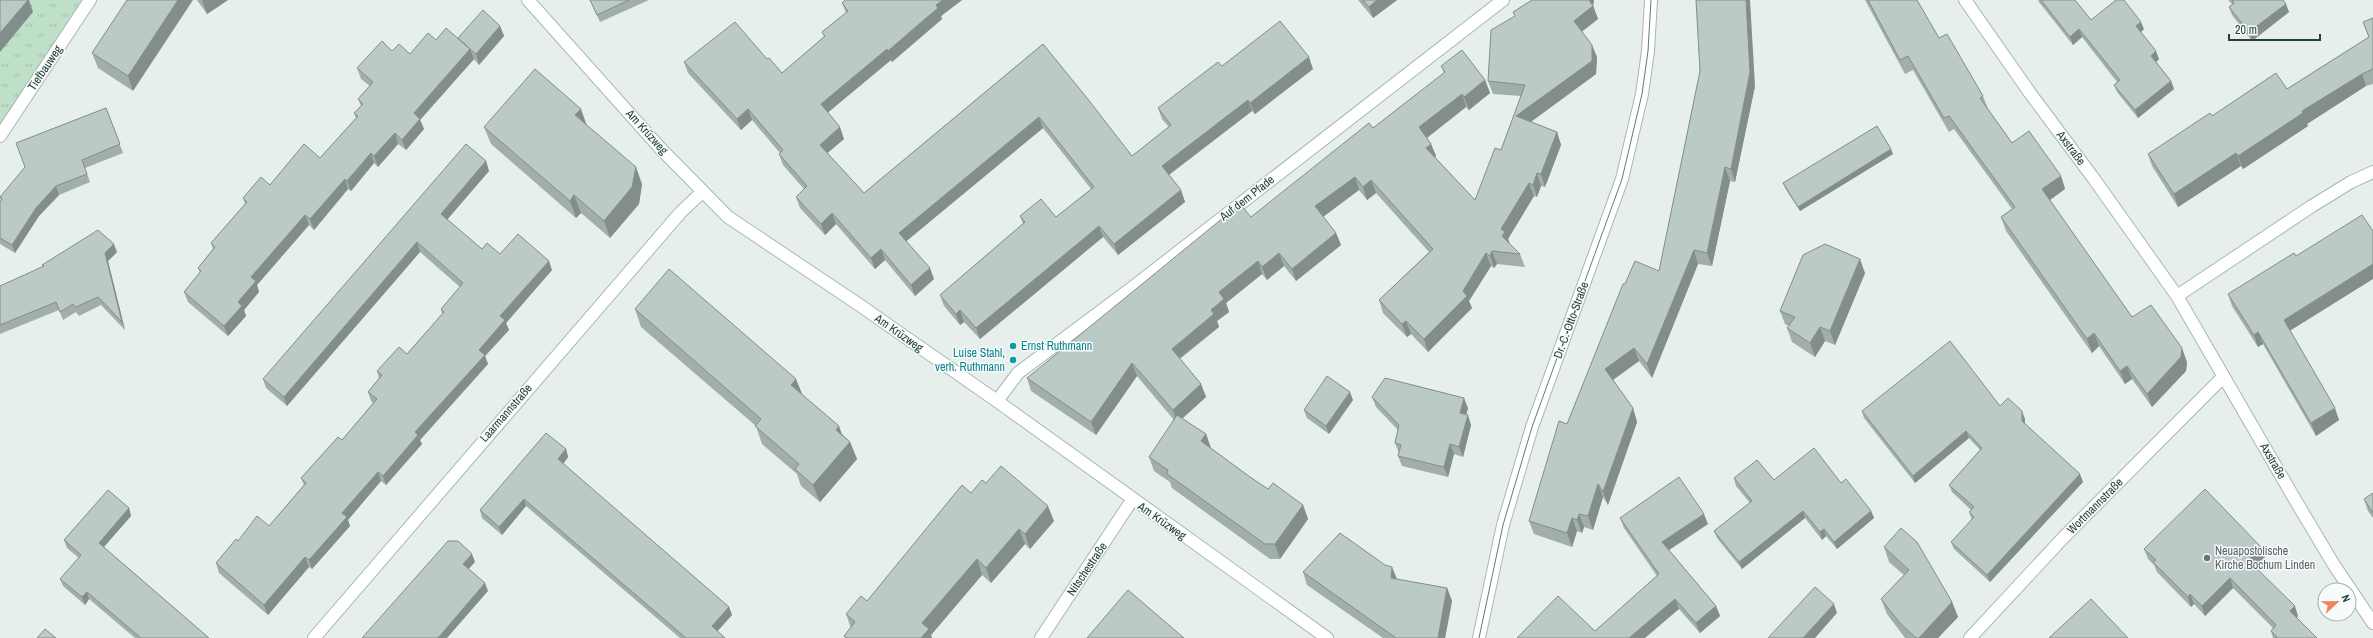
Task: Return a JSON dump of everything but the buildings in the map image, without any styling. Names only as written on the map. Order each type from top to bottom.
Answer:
[{"type":"street","name":"Tiefbauweg","points":[[0,136],[90,0]]},
{"type":"street","name":"Am Krüzweg","points":[[528,0],[702,192],[728,217],[858,304],[1327,638]]},
{"type":"street","name":"Auf dem Pfade","points":[[997,402],[1018,373],[1503,0]]},
{"type":"street","name":"Dr.-C.-Otto-Straße","points":[[1479,638],[1503,525],[1531,428],[1622,179],[1644,79],[1648,51],[1651,0]]},
{"type":"street","name":"Axstraße","points":[[1965,0],[2030,94],[2094,179],[2177,296],[2334,565],[2373,623]]},
{"type":"street","points":[[2177,296],[2312,206],[2351,182],[2373,172]]},
{"type":"street","name":"Laarmannstraße","points":[[314,638],[664,231],[702,192]]},
{"type":"street","name":"Wortmannstraße","points":[[1970,638],[2064,538],[2223,377]]},
{"type":"street","name":"Nitschestraße","points":[[1041,638],[1132,500]]},
{"type":"green space","points":[[0,0],[90,0],[0,136]]},
{"type":"tram line","points":[[1479,638],[1503,525],[1532,427],[1622,179],[1642,94],[1648,51],[1651,0]]},
{"type":"place","name":"Ernst Ruthmann","points":[[1013,346]]},
{"type":"place","name":"Luise Stahl, verh. Ruthmann","points":[[1013,360]]},
{"type":"place","name":"Neuapostolische Kirche Bochum Linden","points":[[2207,558]]}]
